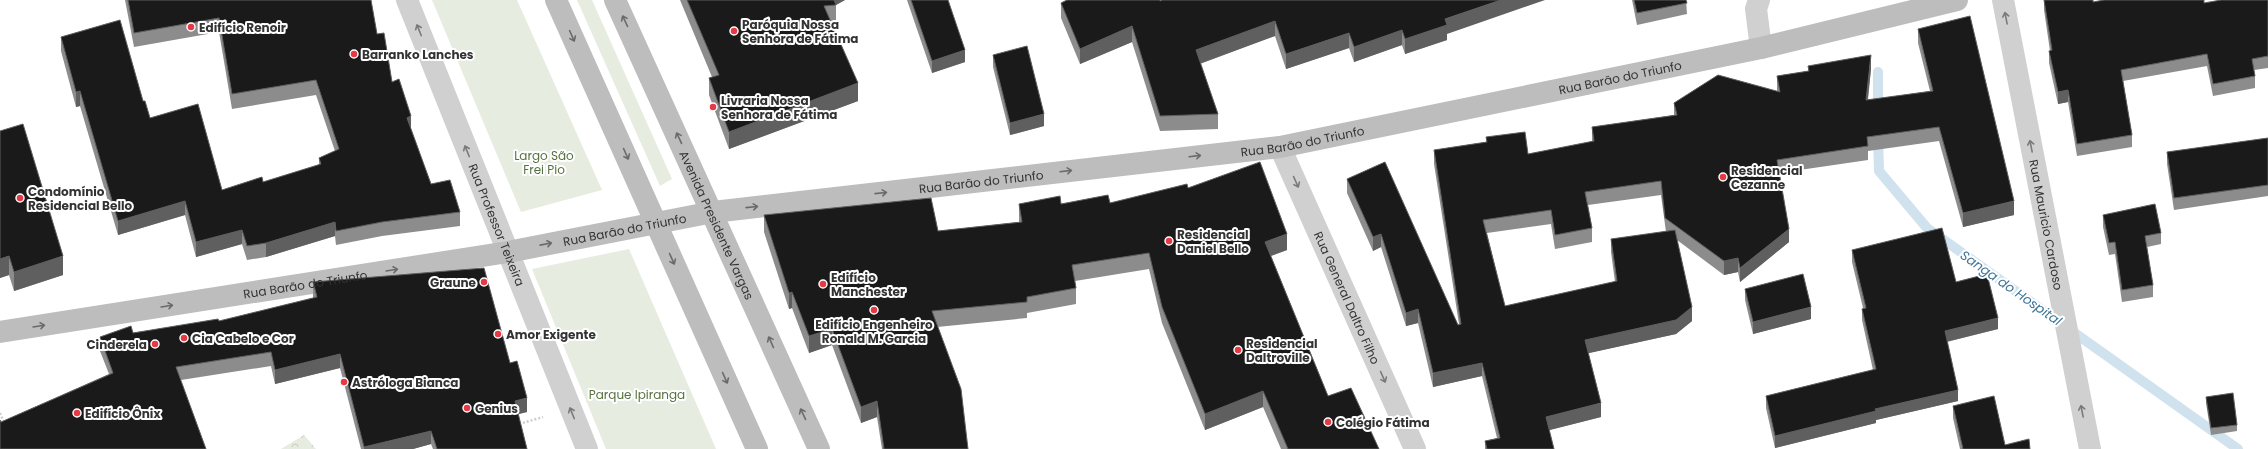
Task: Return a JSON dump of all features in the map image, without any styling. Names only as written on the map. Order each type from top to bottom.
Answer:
[{"type":"street","name":"Rua Professor Teixeira","points":[[407,0],[587,449]]},
{"type":"street","points":[[556,0],[757,449]]},
{"type":"street","name":"Avenida Presidente Vargas","points":[[615,0],[713,212],[819,449]]},
{"type":"street","name":"Rua Barão do Triunfo","points":[[0,332],[508,252],[713,212],[1280,147],[1761,48],[1957,0]]},
{"type":"street","name":"Rua Mauricio Cardoso","points":[[2003,0],[2090,449]]},
{"type":"street","points":[[1754,3],[1761,48]]},
{"type":"street","name":"Rua General Daltro Filho","points":[[1280,147],[1416,449]]},
{"type":"path","points":[[0,413],[6,427]]},
{"type":"path","points":[[516,425],[546,416]]},
{"type":"green space","name":"Largo São Frei Pio","points":[[432,0],[517,0],[602,190],[521,212]]},
{"type":"green space","points":[[577,0],[592,0],[672,179],[660,186]]},
{"type":"green space","name":"Parque Ipiranga","points":[[629,249],[716,449],[606,449],[532,269]]},
{"type":"green space","points":[[304,435],[316,449],[281,449]]},
{"type":"building","points":[[128,0],[371,0],[377,34],[384,33],[392,82],[399,79],[411,116],[407,118],[431,184],[450,180],[460,212],[382,222],[336,231],[335,222],[266,243],[247,246],[242,230],[196,242],[185,201],[118,221],[80,91],[76,92],[61,37],[120,20],[143,101],[145,101],[150,118],[198,104],[222,190],[262,177],[263,182],[321,164],[319,158],[339,149],[316,80],[232,94],[219,18],[134,33]]},
{"type":"building","points":[[687,0],[834,0],[836,5],[824,6],[858,83],[729,132],[709,78],[719,75]]},
{"type":"building","points":[[911,0],[948,0],[965,50],[932,61]]},
{"type":"building","points":[[1067,0],[1501,0],[1445,19],[1447,25],[1405,39],[1402,30],[1354,47],[1349,33],[1286,54],[1275,21],[1196,50],[1218,114],[1160,116],[1132,26],[1080,49],[1061,3]]},
{"type":"building","points":[[1634,0],[1686,0],[1687,3],[1637,13]]},
{"type":"building","points":[[2044,0],[2093,0],[2093,2],[2104,0],[2204,0],[2204,3],[2221,0],[2268,0],[2268,56],[2252,59],[2255,76],[2213,84],[2207,54],[2121,70],[2132,135],[2077,144],[2068,90],[2058,92],[2049,51],[2052,50]]},
{"type":"building","points":[[1970,16],[2014,201],[1963,213],[1939,127],[1867,137],[1868,146],[1777,160],[1789,229],[1740,268],[1738,258],[1724,261],[1665,218],[1661,181],[1585,192],[1592,228],[1555,235],[1551,210],[1483,220],[1505,306],[1617,281],[1611,239],[1675,230],[1692,307],[1676,320],[1585,340],[1601,403],[1546,417],[1554,449],[1487,449],[1485,441],[1500,438],[1482,363],[1433,373],[1418,309],[1406,313],[1381,234],[1373,237],[1347,179],[1385,162],[1458,325],[1461,324],[1434,150],[1487,142],[1486,137],[1525,132],[1528,154],[1594,141],[1592,127],[1677,115],[1674,103],[1718,75],[1780,92],[1777,76],[1809,71],[1808,66],[1871,55],[1866,100],[1933,91],[1918,29]]},
{"type":"building","points":[[1027,46],[1044,114],[1010,123],[993,55]]},
{"type":"building","name":"Condomínio Residencial Bello","points":[[23,124],[63,256],[14,272],[9,256],[0,259],[0,131]]},
{"type":"building","points":[[2268,138],[2268,185],[2174,198],[2167,152]]},
{"type":"building","points":[[1260,162],[1287,234],[1265,242],[1328,396],[1351,388],[1379,449],[1288,449],[1263,391],[1205,414],[1162,307],[1149,253],[1072,265],[1076,288],[1027,297],[1027,302],[932,311],[961,389],[968,449],[884,449],[877,401],[861,407],[832,329],[809,336],[792,292],[789,293],[764,215],[931,198],[938,231],[1022,222],[1019,204],[1060,196],[1061,204],[1108,195],[1110,203],[1187,184],[1188,188]]},
{"type":"building","points":[[2155,204],[2161,233],[2145,236],[2153,285],[2122,290],[2115,242],[2109,243],[2103,215]]},
{"type":"building","points":[[1942,228],[1956,282],[1987,274],[1998,318],[1945,331],[1958,390],[1875,409],[1876,411],[1775,436],[1766,396],[1876,369],[1862,309],[1866,308],[1852,250]]},
{"type":"building","points":[[484,268],[510,363],[517,361],[527,398],[515,401],[527,449],[437,449],[431,431],[364,447],[340,354],[275,370],[271,352],[176,367],[206,449],[0,449],[0,420],[1,422],[113,373],[100,337],[131,326],[133,333],[218,319],[219,321],[317,297],[313,282]]},
{"type":"building","points":[[1803,274],[1811,307],[1753,322],[1745,289]]},
{"type":"building","points":[[2233,393],[2237,425],[2211,428],[2206,397]]},
{"type":"building","points":[[1994,396],[2005,445],[2029,439],[2030,449],[1963,449],[1953,406]]},
{"type":"waterway","name":"Sanga do Hospital","points":[[1878,72],[1878,112]]},
{"type":"waterway","name":"Sanga do Hospital","points":[[1878,136],[1879,171],[1927,228],[2238,449]]},
{"type":"place","name":"Edifício Renoir","points":[[191,27]]},
{"type":"place","name":"Paróquia Nossa Senhora de Fátima","points":[[734,31]]},
{"type":"place","name":"Barranko Lanches","points":[[354,54]]},
{"type":"place","name":"Livraria Nossa Senhora de Fátima","points":[[713,107]]},
{"type":"place","name":"Residencial Cezanne","points":[[1723,177]]},
{"type":"place","name":"Condomínio Residencial Bello","points":[[20,198]]},
{"type":"place","name":"Residencial Daniel Bello","points":[[1169,241]]},
{"type":"place","name":"Graune","points":[[484,282]]},
{"type":"place","name":"Edifício Manchester","points":[[823,284]]},
{"type":"place","name":"Edifício Engenheiro Ronald M. Garcia","points":[[874,310]]},
{"type":"place","name":"Amor Exigente","points":[[498,334]]},
{"type":"place","name":"Cia Cabelo e Cor","points":[[184,338]]},
{"type":"place","name":"Cinderela","points":[[155,344]]},
{"type":"place","name":"Residencial Daltroville","points":[[1238,350]]},
{"type":"place","name":"Astróloga Bianca","points":[[344,382]]},
{"type":"place","name":"Genius","points":[[467,408]]},
{"type":"place","name":"Edifício Ônix","points":[[77,413]]},
{"type":"place","name":"Colégio Fátima","points":[[1328,422]]}]
